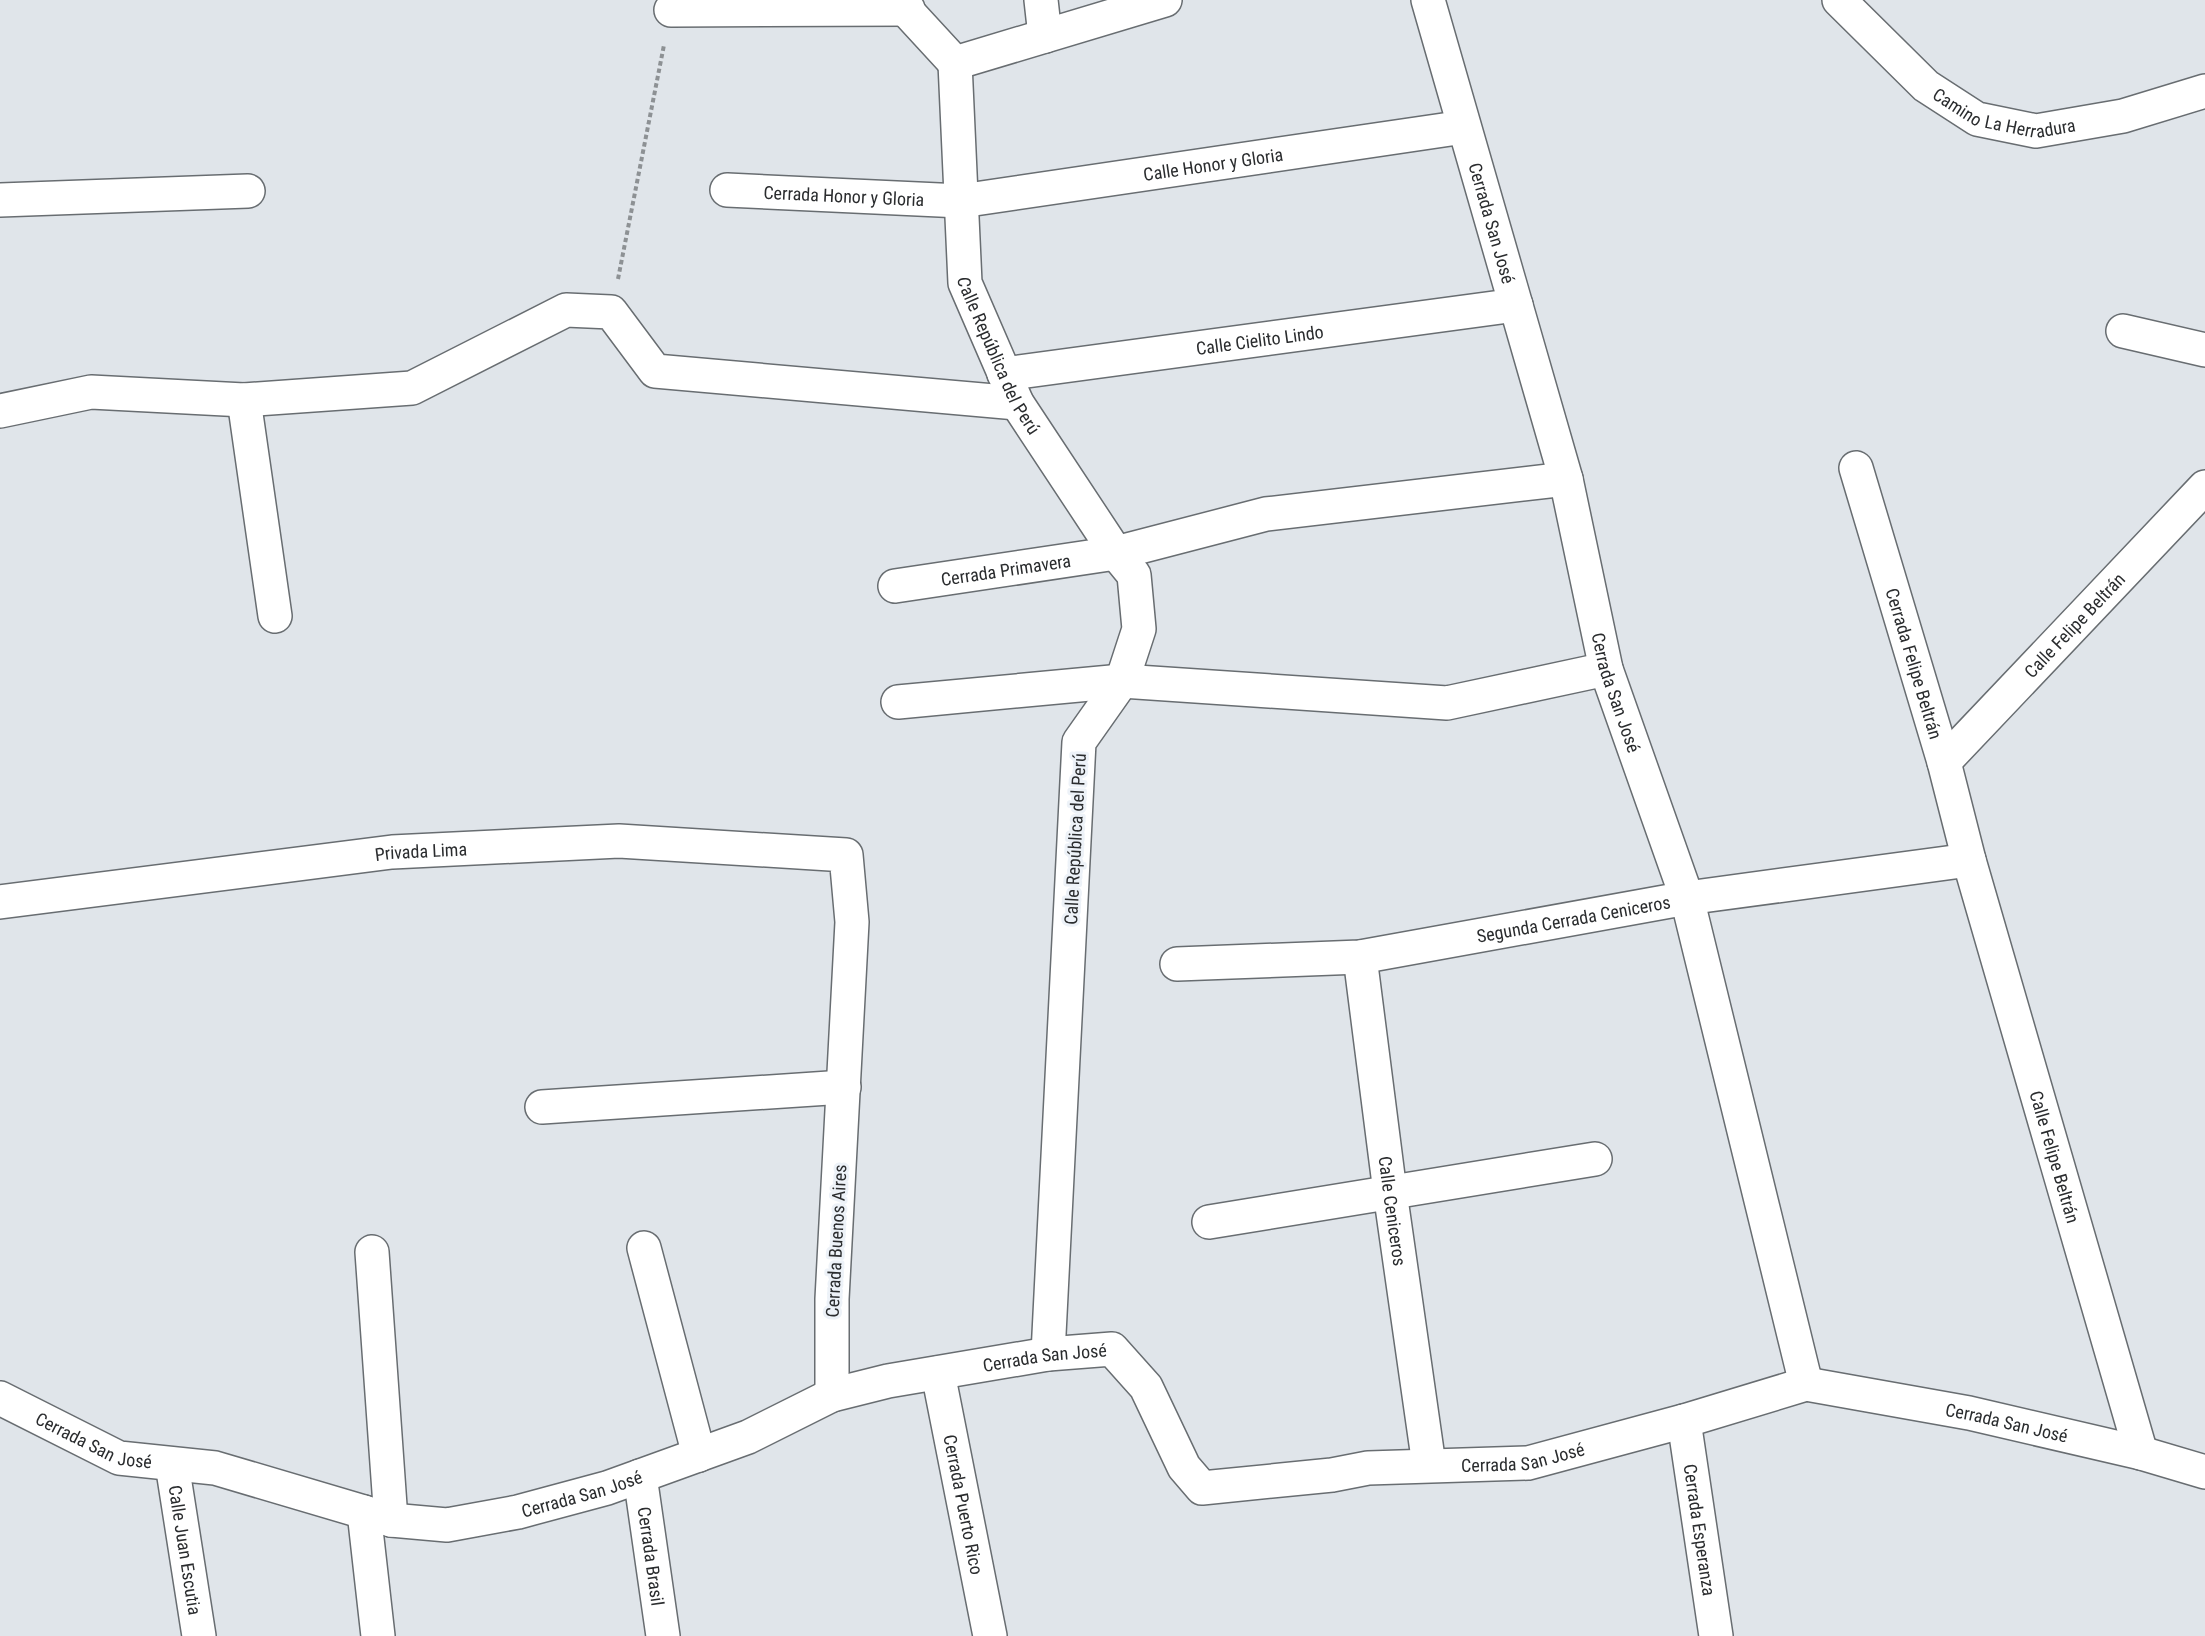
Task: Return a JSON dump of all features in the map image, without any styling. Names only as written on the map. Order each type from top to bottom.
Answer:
[{"type":"street","points":[[1041,0],[1045,36]]},
{"type":"street","points":[[671,10],[903,4],[955,63],[1165,0]]},
{"type":"street","name":"Cerrada San José","points":[[1428,0],[1566,479],[1606,669],[1687,898],[1806,1384]]},
{"type":"street","name":"Camino La Herradura","points":[[1839,0],[1926,86],[1977,119],[2036,131],[2123,116],[2205,91]]},
{"type":"street","name":"Calle República del Perú","points":[[955,63],[964,283],[1010,388],[1116,553],[1134,575],[1140,630],[1122,681],[1079,742],[1048,1354]]},
{"type":"street","name":"Calle Honor y Gloria","points":[[961,201],[1464,127]]},
{"type":"street","name":"Cerrada Honor y Gloria","points":[[727,190],[961,201]]},
{"type":"street","points":[[0,200],[248,191]]},
{"type":"street","name":"Calle Cielito Lindo","points":[[611,312],[655,370],[1010,388],[1516,305]]},
{"type":"street","points":[[0,411],[91,392],[244,400],[412,388],[566,310],[611,312]]},
{"type":"street","points":[[2123,331],[2205,350]]},
{"type":"street","points":[[244,400],[275,616]]},
{"type":"street","name":"Cerrada Felipe Beltrán","points":[[1856,468],[1944,762],[1969,860]]},
{"type":"street","name":"Cerrada Primavera","points":[[896,586],[1116,553],[1266,514],[1566,479]]},
{"type":"street","name":"Calle Felipe Beltrán","points":[[1944,762],[2205,487]]},
{"type":"street","points":[[898,702],[1122,681],[1447,703],[1606,669]]},
{"type":"street","name":"Privada Lima","points":[[0,902],[392,852],[619,841],[846,855]]},
{"type":"street","name":"Cerrada Buenos Aires","points":[[832,1395],[832,1299],[852,922],[846,855]]},
{"type":"street","name":"Calle Felipe Beltrán","points":[[1969,860],[2141,1453]]},
{"type":"street","name":"Segunda Cerrada Ceniceros","points":[[1178,964],[1360,957],[1687,898],[1969,860]]},
{"type":"street","name":"Calle Ceniceros","points":[[1360,957],[1390,1192],[1429,1465]]},
{"type":"street","points":[[542,1107],[843,1087]]},
{"type":"street","points":[[1209,1222],[1595,1159]]},
{"type":"street","points":[[644,1248],[699,1455]]},
{"type":"street","points":[[372,1252],[378,1516],[378,1636]]},
{"type":"street","name":"Cerrada San José","points":[[0,1398],[119,1458],[215,1468],[378,1516],[447,1525],[518,1512],[607,1488],[748,1437],[832,1395],[888,1381],[1048,1354],[1112,1349],[1146,1387],[1184,1467],[1202,1488],[1332,1475],[1368,1468],[1528,1464],[1684,1421],[1806,1384],[1969,1413],[2141,1453],[2205,1472]]},
{"type":"street","name":"Cerrada Puerto Rico","points":[[938,1373],[990,1636]]},
{"type":"street","name":"Cerrada Esperanza","points":[[1684,1421],[1716,1636]]},
{"type":"street","name":"Calle Juan Escutia","points":[[172,1464],[199,1636]]},
{"type":"street","name":"Cerrada Brasil","points":[[640,1476],[663,1636]]},
{"type":"path","points":[[611,312],[638,186],[671,10]]}]
